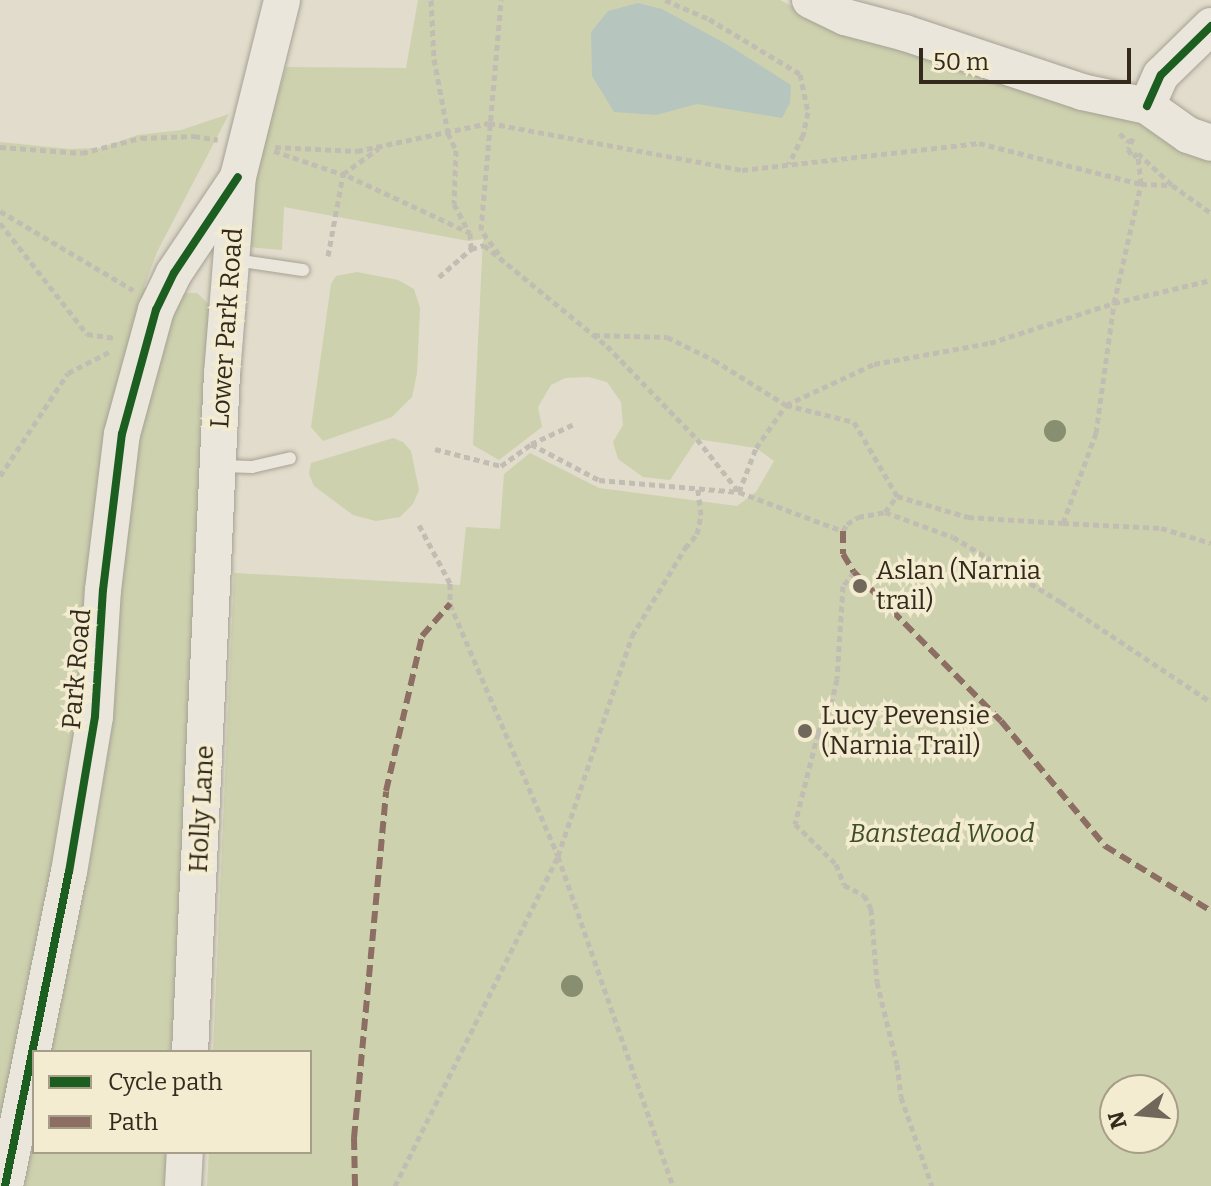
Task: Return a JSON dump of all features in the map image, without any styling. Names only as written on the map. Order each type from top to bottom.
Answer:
[{"type":"main road","name":"Lower Park Road","points":[[213,566],[230,276],[241,161],[282,0]]},
{"type":"main road","points":[[810,0],[845,17],[905,33],[1037,78],[1140,122],[1211,143]]},
{"type":"main road","points":[[1140,122],[1161,75],[1211,26]]},
{"type":"main road","name":"Park Road","points":[[33,1050],[69,872],[95,716],[103,590],[122,434],[156,310],[174,273],[241,161]]},
{"type":"main road","points":[[174,273],[230,276]]},
{"type":"main road","name":"Holly Lane","points":[[190,1050],[213,566]]},
{"type":"main road","name":"Park Road","points":[[5,1186],[32,1054]]},
{"type":"main road","points":[[183,1186],[185,1154]]},
{"type":"lane","points":[[230,276],[303,270]]},
{"type":"lane","points":[[217,466],[252,467],[290,458]]},
{"type":"path","points":[[431,0],[434,59],[448,133],[456,150],[454,204],[470,233],[471,249]]},
{"type":"path","points":[[501,0],[481,230],[504,261]]},
{"type":"path","points":[[665,0],[709,19],[800,74],[808,112],[803,135],[789,164]]},
{"type":"path","points":[[1138,153],[1133,157],[1128,149],[1140,122]]},
{"type":"path","points":[[470,233],[343,174],[263,147],[357,151],[489,123],[742,170],[979,143],[1141,184],[1172,185]]},
{"type":"path","points":[[0,147],[82,153],[100,151],[131,140],[194,136],[241,161]]},
{"type":"path","points":[[328,256],[343,174],[382,146]]},
{"type":"path","points":[[1063,523],[1096,433],[1114,303],[1141,184],[1138,153]]},
{"type":"path","points":[[1138,153],[1172,185],[1211,213]]},
{"type":"path","points":[[0,211],[142,295],[156,310]]},
{"type":"path","points":[[0,223],[87,334],[118,338]]},
{"type":"path","points":[[439,277],[471,249],[484,245],[594,335],[697,439],[739,492]]},
{"type":"path","points":[[739,492],[756,448],[786,405],[874,364],[990,343],[1114,303],[1211,280]]},
{"type":"path","points":[[594,335],[667,337],[714,360],[786,405],[854,422],[897,496],[968,517],[1161,528],[1211,543]]},
{"type":"path","points":[[0,476],[68,373],[120,346]]},
{"type":"path","points":[[435,449],[501,466],[531,444],[574,424]]},
{"type":"path","points":[[531,444],[599,480],[739,492],[843,531],[858,517],[885,512],[953,537],[1061,602],[1211,702]]},
{"type":"path","points":[[395,1186],[558,856],[632,636],[685,548],[697,534],[701,515],[698,489]]},
{"type":"path","points":[[885,512],[897,496]]},
{"type":"path","points":[[419,525],[450,583],[450,604],[558,856],[673,1186]]},
{"type":"path","points":[[854,572],[843,586],[837,679],[830,710],[818,733],[795,824],[836,864],[844,885],[864,895],[871,909],[877,982],[897,1064],[901,1097],[932,1186]]},
{"type":"green space","name":"Banstead Wood","points":[[418,0],[780,0],[834,28],[1211,143],[1211,1186],[207,1186],[209,1154],[312,1154],[312,1050],[213,1050],[234,573],[460,585],[466,527],[500,529],[504,474],[530,453],[599,488],[737,506],[756,492],[774,461],[756,448],[697,439],[670,480],[643,477],[618,459],[613,442],[623,425],[621,402],[607,382],[589,377],[565,378],[551,385],[538,407],[542,427],[499,460],[473,445],[483,239],[469,241],[284,207],[282,250],[250,247],[254,179],[286,67],[406,68]]},
{"type":"green space","points":[[229,114],[157,252],[144,287],[175,301],[185,293],[197,293],[210,305],[190,805],[171,1050],[32,1050],[32,1154],[169,1154],[169,1186],[0,1186],[0,142],[70,149],[100,148],[138,135],[181,130]]},
{"type":"green space","points":[[357,272],[398,280],[414,289],[420,308],[417,373],[412,397],[392,417],[323,441],[311,427],[331,284],[336,276]]},
{"type":"green space","points":[[393,438],[403,442],[411,451],[419,490],[413,504],[400,517],[376,521],[353,515],[314,486],[309,474],[311,463]]},
{"type":"shaded area","points":[[638,3],[662,9],[728,45],[791,85],[790,103],[782,118],[697,104],[656,115],[614,112],[592,76],[591,32],[608,11]]},
{"type":"marked path","points":[[843,531],[843,554],[854,572],[1001,721],[1105,846],[1211,911]]},
{"type":"marked path","points":[[355,1186],[354,1138],[386,791],[422,636],[450,604]]},
{"type":"cycle path","points":[[1147,106],[1161,75],[1211,26]]},
{"type":"cycle path","points":[[33,1050],[69,872],[95,716],[103,590],[122,434],[156,310],[174,273],[238,177]]},
{"type":"cycle path","points":[[5,1186],[32,1054]]},
{"type":"place","name":"Aslan (Narnia trail)","points":[[860,586]]},
{"type":"place","name":"Lucy Pevensie (Narnia Trail)","points":[[805,731]]}]
